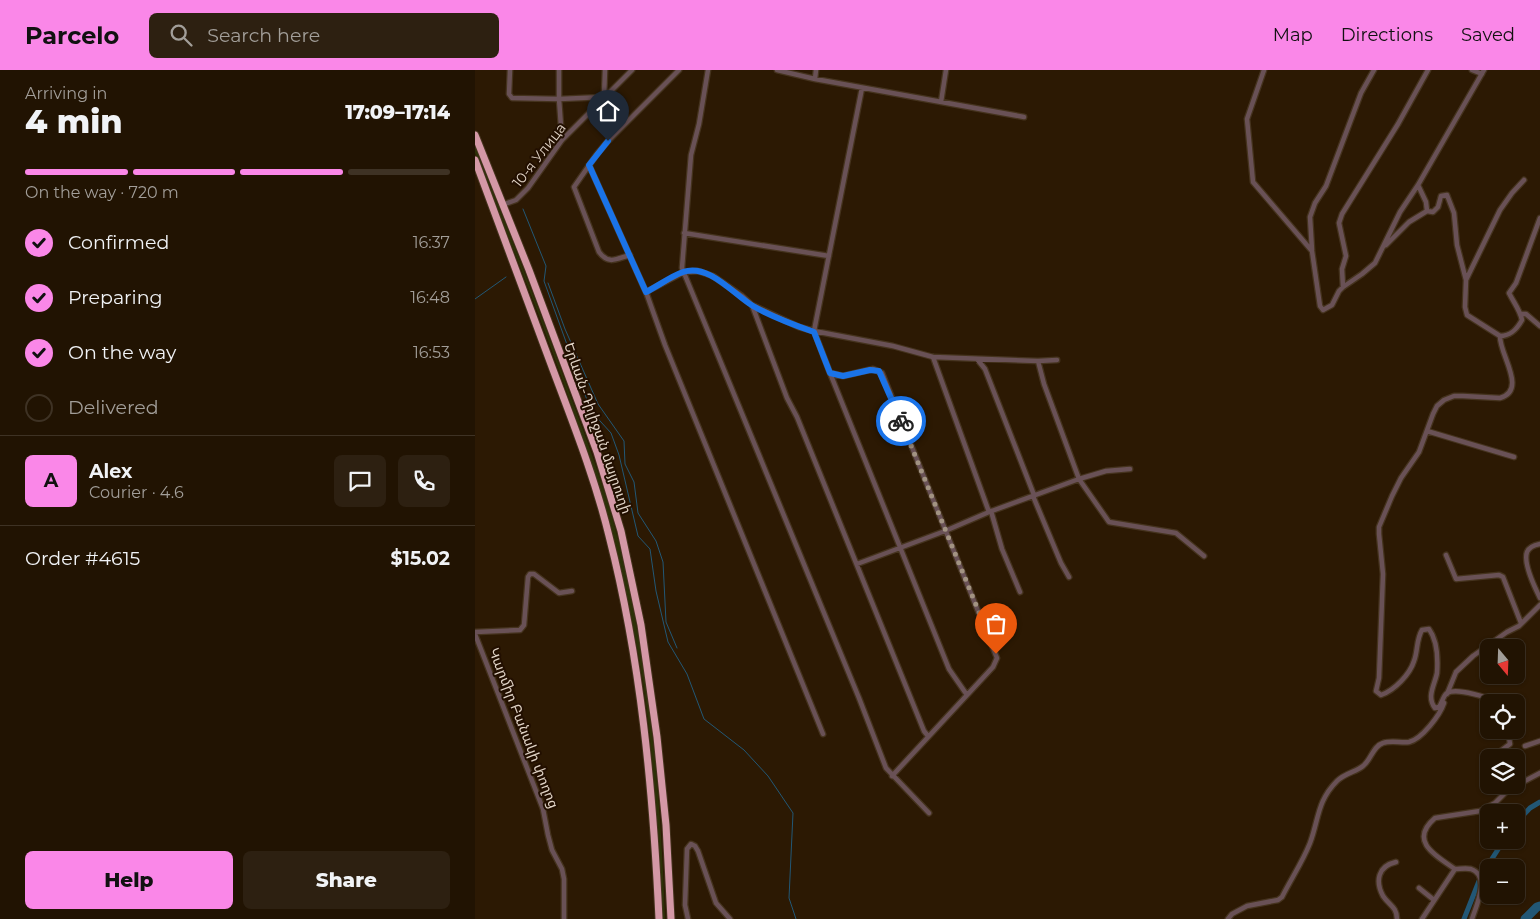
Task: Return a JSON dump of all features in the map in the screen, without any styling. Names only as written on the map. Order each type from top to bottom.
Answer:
[{"type":"highway","name":"Երևան-Դիլիջան մայրուղի","points":[[475,135],[529,270],[597,452],[621,531],[641,625],[657,737],[666,825],[671,919]]},
{"type":"highway","name":"Երևան-Դիլիջան մայրուղի","points":[[475,160],[586,456],[610,537],[629,628],[646,739],[655,825],[659,919]]},
{"type":"street","points":[[510,70],[509,94],[512,98],[559,99],[604,97],[605,70]]},
{"type":"street","points":[[559,70],[562,140]]},
{"type":"street","name":"10-я Улица","points":[[502,204],[516,200],[528,188],[562,140],[632,70]]},
{"type":"street","points":[[630,255],[611,260],[603,258],[574,187],[608,141],[679,70]]},
{"type":"street","points":[[708,70],[699,124],[691,155],[684,233],[683,272],[855,689],[883,762],[892,776],[929,812]]},
{"type":"street","points":[[777,70],[862,88],[1024,117]]},
{"type":"street","points":[[815,79],[817,70]]},
{"type":"street","points":[[941,102],[946,70]]},
{"type":"street","points":[[1264,70],[1247,119],[1253,182],[1312,251]]},
{"type":"street","points":[[1374,70],[1361,93],[1327,186],[1315,203],[1310,217],[1312,251],[1320,306],[1323,310],[1332,305],[1343,287],[1375,263],[1400,212],[1418,185],[1483,72],[1472,70]]},
{"type":"street","points":[[1343,287],[1342,269],[1346,256],[1339,224],[1342,214],[1399,124],[1428,70]]},
{"type":"street","points":[[862,88],[814,332],[949,669],[967,695]]},
{"type":"street","points":[[589,165],[646,292],[665,345],[823,734]]},
{"type":"street","points":[[1466,280],[1500,210],[1511,193],[1524,180]]},
{"type":"street","points":[[1418,185],[1426,202],[1427,211]]},
{"type":"street","points":[[1383,248],[1409,222],[1427,211],[1433,212],[1441,196],[1449,197],[1454,213],[1457,245],[1466,280],[1465,307],[1467,315],[1500,336],[1507,336],[1517,329],[1522,320],[1521,314],[1509,293],[1516,283],[1531,247],[1540,218]]},
{"type":"street","points":[[684,233],[829,256]]},
{"type":"street","points":[[646,292],[683,272],[698,271],[708,274],[742,296],[751,305],[814,332],[893,346],[933,357],[1057,360]]},
{"type":"street","points":[[751,305],[787,398],[797,417],[924,731],[928,736]]},
{"type":"street","points":[[1521,314],[1526,314],[1540,326]]},
{"type":"street","points":[[1448,693],[1439,707],[1435,708],[1431,694],[1437,671],[1437,657],[1434,638],[1429,629],[1422,630],[1419,634],[1415,660],[1405,677],[1386,693],[1381,695],[1376,691],[1379,678],[1383,574],[1378,541],[1379,527],[1398,484],[1419,452],[1437,406],[1447,398],[1463,396],[1500,398],[1509,393],[1512,379],[1511,372],[1501,348],[1500,336]]},
{"type":"street","points":[[933,357],[1020,592]]},
{"type":"street","points":[[976,358],[985,369],[1061,563],[1069,577]]},
{"type":"street","points":[[1038,361],[1044,384],[1079,479],[1109,522],[1176,533],[1204,556]]},
{"type":"street","points":[[830,373],[843,376],[873,369],[882,373],[997,658],[993,667],[892,776]]},
{"type":"street","points":[[1427,431],[1514,457]]},
{"type":"street","points":[[857,564],[945,531],[990,511],[1079,479],[1106,471],[1130,469]]},
{"type":"street","points":[[1540,544],[1532,546],[1527,552],[1526,562],[1540,598]]},
{"type":"street","points":[[1446,555],[1456,579],[1499,575],[1503,577],[1521,623]]},
{"type":"street","points":[[475,633],[520,630],[524,625],[528,577],[530,574],[534,574],[559,593],[571,591]]},
{"type":"street","points":[[1228,919],[1241,908],[1278,900],[1282,897],[1310,843],[1318,812],[1323,801],[1337,781],[1363,766],[1380,744],[1385,742],[1410,742],[1417,738],[1441,712],[1456,672],[1473,656],[1521,623],[1540,605]]},
{"type":"street","name":"Կարմիր Բանակի փողոց","points":[[475,633],[543,809],[548,835],[562,869],[565,919]]},
{"type":"street","points":[[1448,693],[1459,692],[1480,696]]},
{"type":"street","points":[[1504,749],[1511,744],[1510,739]]},
{"type":"street","points":[[1525,746],[1540,741]]},
{"type":"street","points":[[1525,779],[1540,773]]},
{"type":"street","points":[[1472,919],[1482,884],[1477,873],[1471,869],[1455,869],[1434,854],[1425,844],[1424,838],[1429,822],[1435,818],[1480,812],[1495,803],[1502,794]]},
{"type":"street","points":[[688,919],[685,905],[687,849],[691,844],[695,846],[716,903],[730,919]]},
{"type":"street","points":[[1396,862],[1390,863],[1382,869],[1378,879],[1383,895],[1394,906],[1397,919]]},
{"type":"street","points":[[1422,919],[1455,869]]},
{"type":"street","points":[[1419,888],[1434,900]]},
{"type":"green space","points":[[475,145],[581,425],[602,484],[619,543],[638,636],[652,730],[657,777],[665,919],[662,919],[648,719],[638,653],[625,589],[609,525],[569,399],[524,276],[475,153]]},
{"type":"waterway","points":[[523,209],[546,266],[544,281],[591,411],[611,433],[619,455],[638,536],[650,549],[656,591],[668,642],[687,674],[704,719],[744,750],[768,776],[793,813],[789,898],[796,919]]},
{"type":"waterway","points":[[475,299],[506,277]]},
{"type":"waterway","points":[[548,283],[565,329],[598,404],[624,441],[625,464],[634,482],[638,513],[656,541],[663,562],[666,622],[677,648]]},
{"type":"waterway","points":[[1525,813],[1540,802]]},
{"type":"waterway","points":[[1464,919],[1481,876],[1498,849]]},
{"type":"waterway","points":[[1525,919],[1540,906]]},
{"type":"way so far","points":[[901,421],[996,654]]},
{"type":"route","points":[[608,141],[589,165],[646,292],[683,272],[698,271],[713,276],[742,296],[751,305],[777,318],[814,332],[830,373],[848,376],[876,370],[882,373],[901,421]]}]
